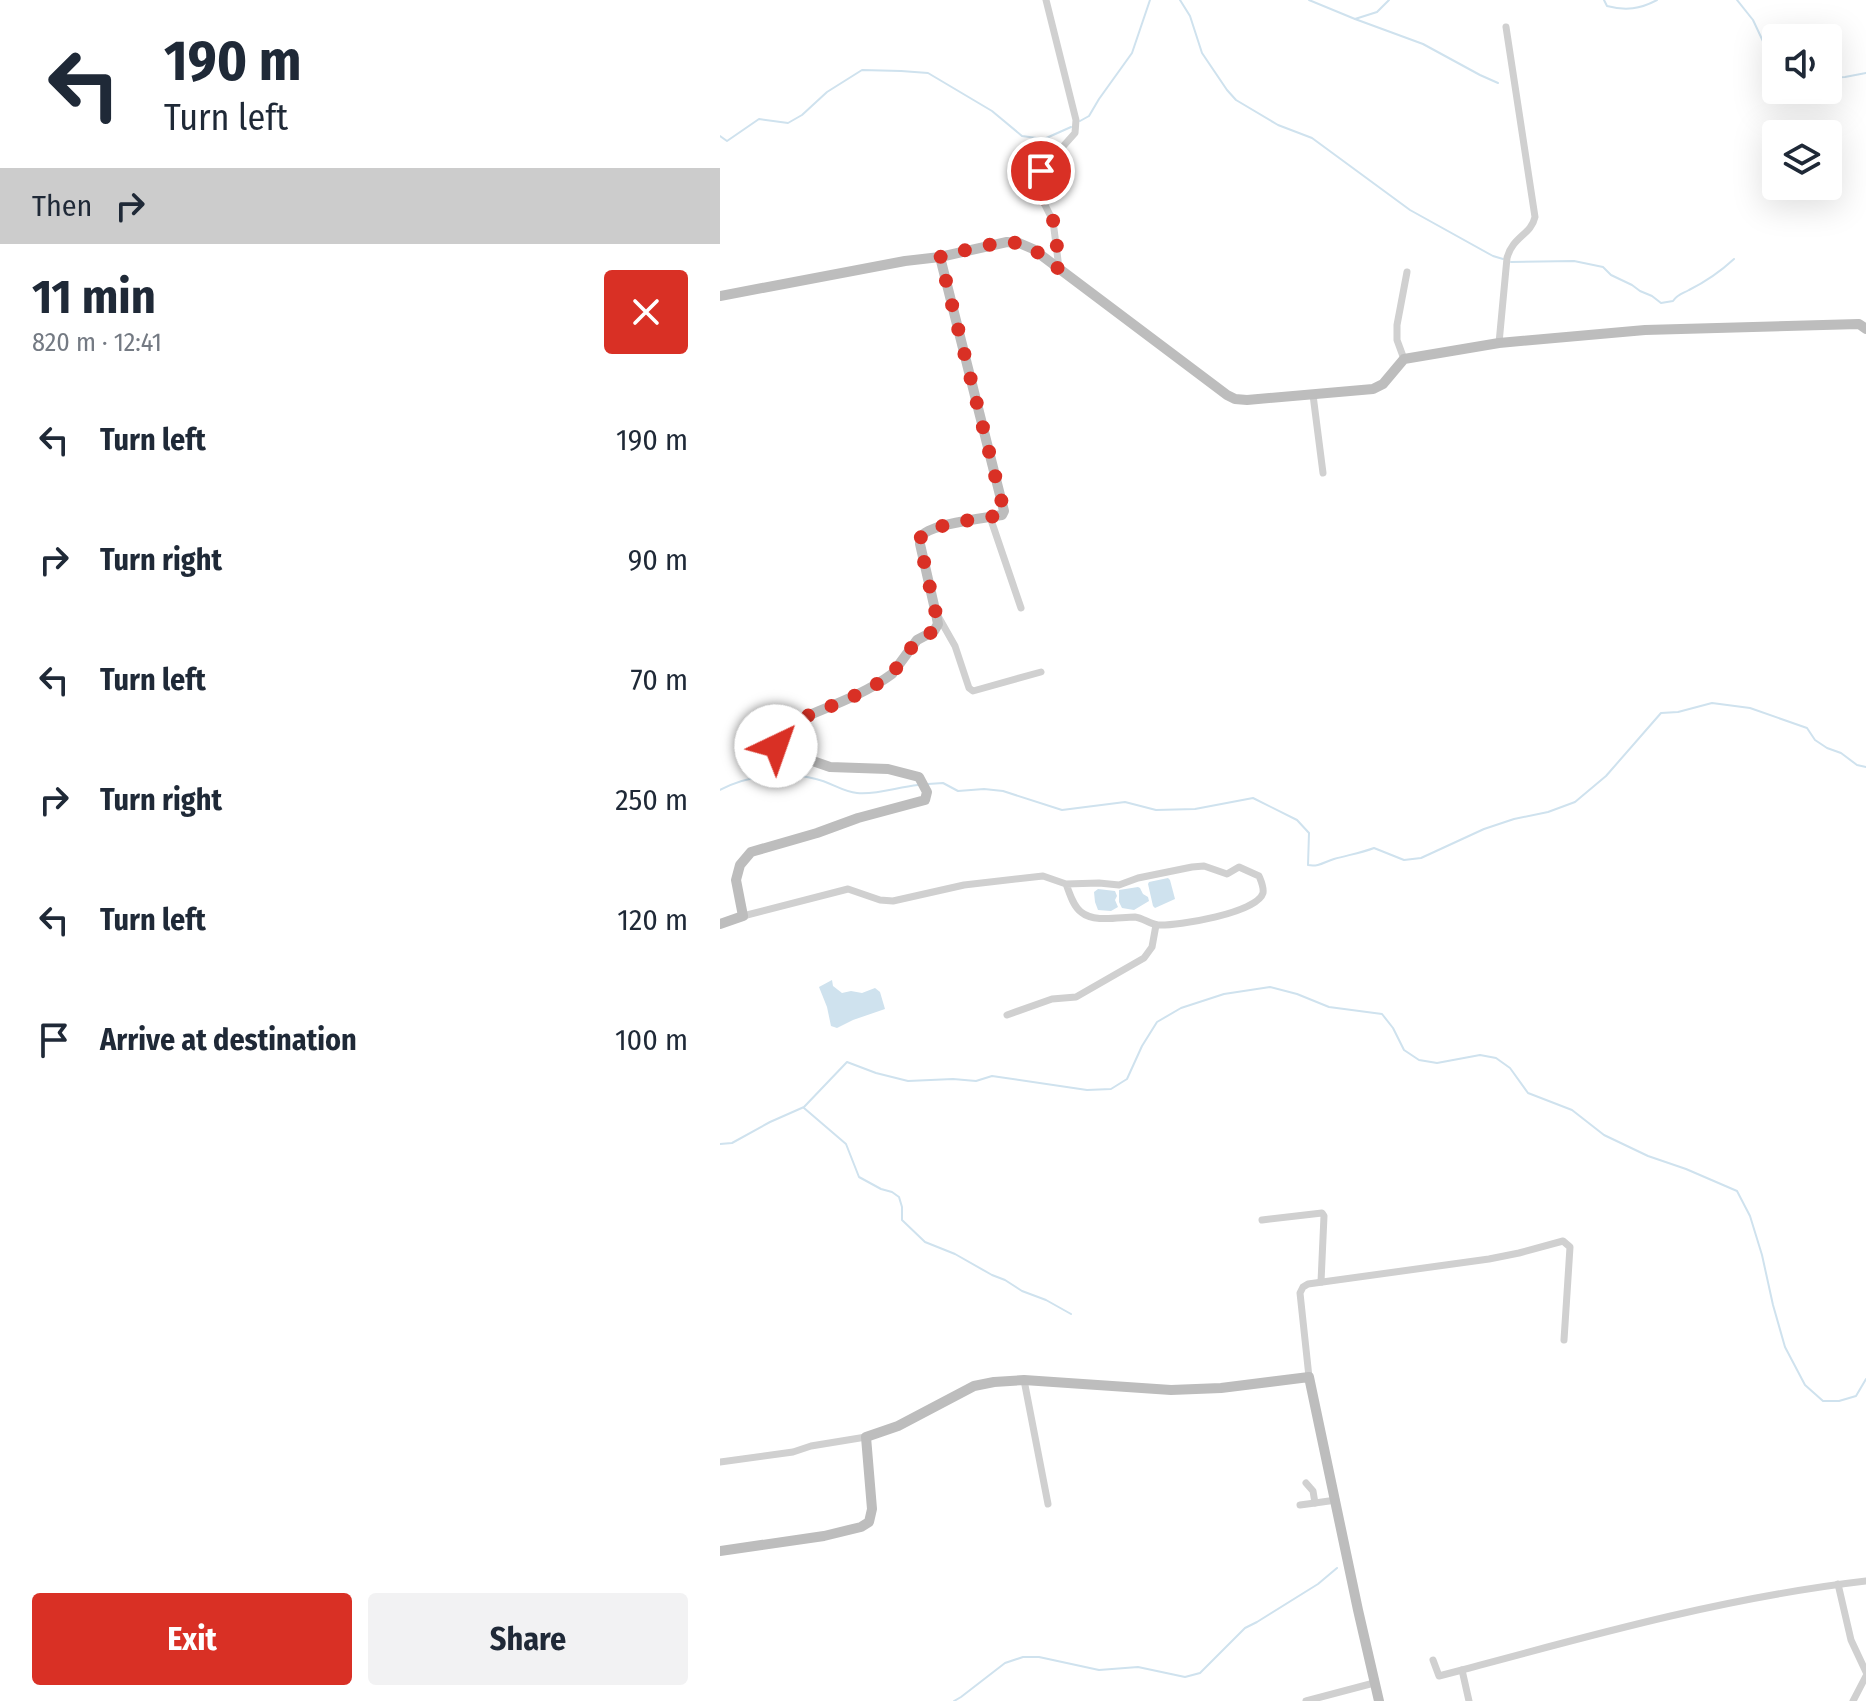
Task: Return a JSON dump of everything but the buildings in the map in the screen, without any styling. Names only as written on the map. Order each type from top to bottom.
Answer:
[{"type":"street","points":[[1046,0],[1076,120],[1075,133],[1037,178],[1036,187],[1053,221],[1059,269]]},
{"type":"street","points":[[1499,343],[1507,258],[1517,239],[1533,226],[1535,217],[1506,27]]},
{"type":"street","points":[[720,296],[1007,242],[1019,243],[1033,249],[1227,395],[1247,400],[1373,389],[1383,384],[1404,359],[1499,343],[1645,330],[1859,324],[1866,329]]},
{"type":"street","points":[[743,916],[736,880],[740,865],[751,852],[925,800],[927,792],[919,777],[888,769],[830,767],[781,750],[776,746],[775,735],[779,729],[855,696],[892,674],[917,640],[934,631],[938,624],[920,538],[936,528],[1002,515],[1004,511],[940,257]]},
{"type":"street","points":[[1404,359],[1397,340],[1397,325],[1407,272]]},
{"type":"street","points":[[1313,395],[1323,473]]},
{"type":"street","points":[[990,517],[1021,608]]},
{"type":"street","points":[[936,614],[955,646],[969,688],[973,691],[1041,672]]},
{"type":"street","points":[[720,924],[848,889],[893,901],[964,885],[1043,876],[1066,884],[1119,885],[1192,867],[1204,866],[1227,874],[1239,867],[1259,876],[1264,890],[1252,904],[1218,918],[1156,925],[1138,917],[1111,920],[1082,914],[1066,884]]},
{"type":"street","points":[[1007,1015],[1052,999],[1076,997],[1144,958],[1152,947],[1156,925]]},
{"type":"street","points":[[1262,1220],[1322,1213],[1321,1282]]},
{"type":"street","points":[[1379,1701],[1309,1377],[1300,1293],[1303,1287],[1489,1259],[1563,1241],[1570,1247],[1564,1340]]},
{"type":"street","points":[[720,1462],[793,1452],[866,1437],[898,1426],[974,1386],[994,1382],[1024,1380],[1171,1390],[1221,1388],[1309,1377]]},
{"type":"street","points":[[1024,1380],[1048,1504]]},
{"type":"street","points":[[720,1551],[824,1536],[869,1522],[872,1509],[866,1437]]},
{"type":"street","points":[[1306,1483],[1313,1491],[1315,1503]]},
{"type":"street","points":[[1300,1505],[1336,1500]]},
{"type":"street","points":[[1433,1660],[1439,1676],[1674,1614],[1776,1594],[1866,1581]]},
{"type":"street","points":[[1838,1584],[1851,1640],[1866,1674],[1853,1701]]},
{"type":"street","points":[[1462,1670],[1469,1701]]},
{"type":"street","points":[[1306,1701],[1374,1683]]},
{"type":"water","points":[[1168,878],[1175,899],[1155,908],[1148,884]]},
{"type":"water","points":[[1138,887],[1149,901],[1134,910],[1122,908],[1119,890]]},
{"type":"water","points":[[1098,889],[1115,891],[1118,907],[1111,911],[1098,910],[1094,892]]},
{"type":"water","points":[[832,980],[833,986],[842,993],[862,993],[875,988],[880,992],[885,1009],[837,1028],[831,1026],[819,987]]},
{"type":"waterway","points":[[1080,121],[1089,116],[1132,53],[1150,0]]},
{"type":"waterway","points":[[1180,0],[1190,16],[1202,53],[1236,100],[1278,125],[1312,138],[1410,210],[1503,259]]},
{"type":"waterway","points":[[1309,0],[1355,19],[1377,12],[1389,0]]},
{"type":"waterway","points":[[1604,0],[1607,6],[1627,9],[1657,0]]},
{"type":"waterway","points":[[1737,0],[1753,20],[1762,39]]},
{"type":"waterway","points":[[1355,19],[1423,44],[1498,83]]},
{"type":"waterway","points":[[720,136],[727,141],[759,119],[788,123],[802,115],[827,92],[862,70],[928,73],[992,111],[1022,136],[1044,139],[1071,127]]},
{"type":"waterway","points":[[1842,77],[1866,73]]},
{"type":"waterway","points":[[1511,262],[1574,261],[1603,267],[1611,275],[1661,303],[1673,301],[1734,259]]},
{"type":"waterway","points":[[928,784],[943,783],[958,791],[1003,791],[1062,810],[1125,802],[1156,810],[1195,809],[1253,798],[1297,820],[1309,833],[1308,865],[1318,865],[1374,848],[1404,860],[1421,858],[1484,829],[1575,802],[1606,776],[1661,713],[1712,703],[1750,708],[1807,728],[1815,740],[1827,748],[1866,767]]},
{"type":"waterway","points":[[720,790],[742,781],[780,775],[816,779],[857,793],[918,785]]},
{"type":"waterway","points":[[720,1144],[732,1143],[804,1107],[847,1062],[908,1081],[976,1081],[992,1076],[1087,1090],[1111,1089],[1127,1079],[1157,1022],[1181,1008],[1224,994],[1270,987],[1329,1007],[1382,1014],[1404,1050],[1419,1060],[1437,1063],[1480,1055],[1496,1058],[1510,1068],[1528,1093],[1572,1110],[1604,1135],[1737,1191],[1750,1216],[1785,1347],[1805,1385],[1823,1401],[1839,1401],[1856,1396],[1866,1379]]},
{"type":"waterway","points":[[804,1108],[846,1144],[859,1177],[899,1197],[902,1220],[925,1242],[955,1254],[1071,1314]]},
{"type":"waterway","points":[[954,1701],[1005,1663],[1023,1657],[1039,1657],[1099,1670],[1138,1667],[1185,1677],[1200,1673],[1245,1628],[1318,1584],[1337,1568]]},
{"type":"route","points":[[776,746],[775,735],[779,729],[855,696],[886,678],[917,640],[934,631],[938,624],[920,538],[936,528],[1002,515],[1004,511],[940,257],[1007,242],[1019,243],[1033,249],[1059,269],[1053,221],[1036,187],[1041,171]]}]
